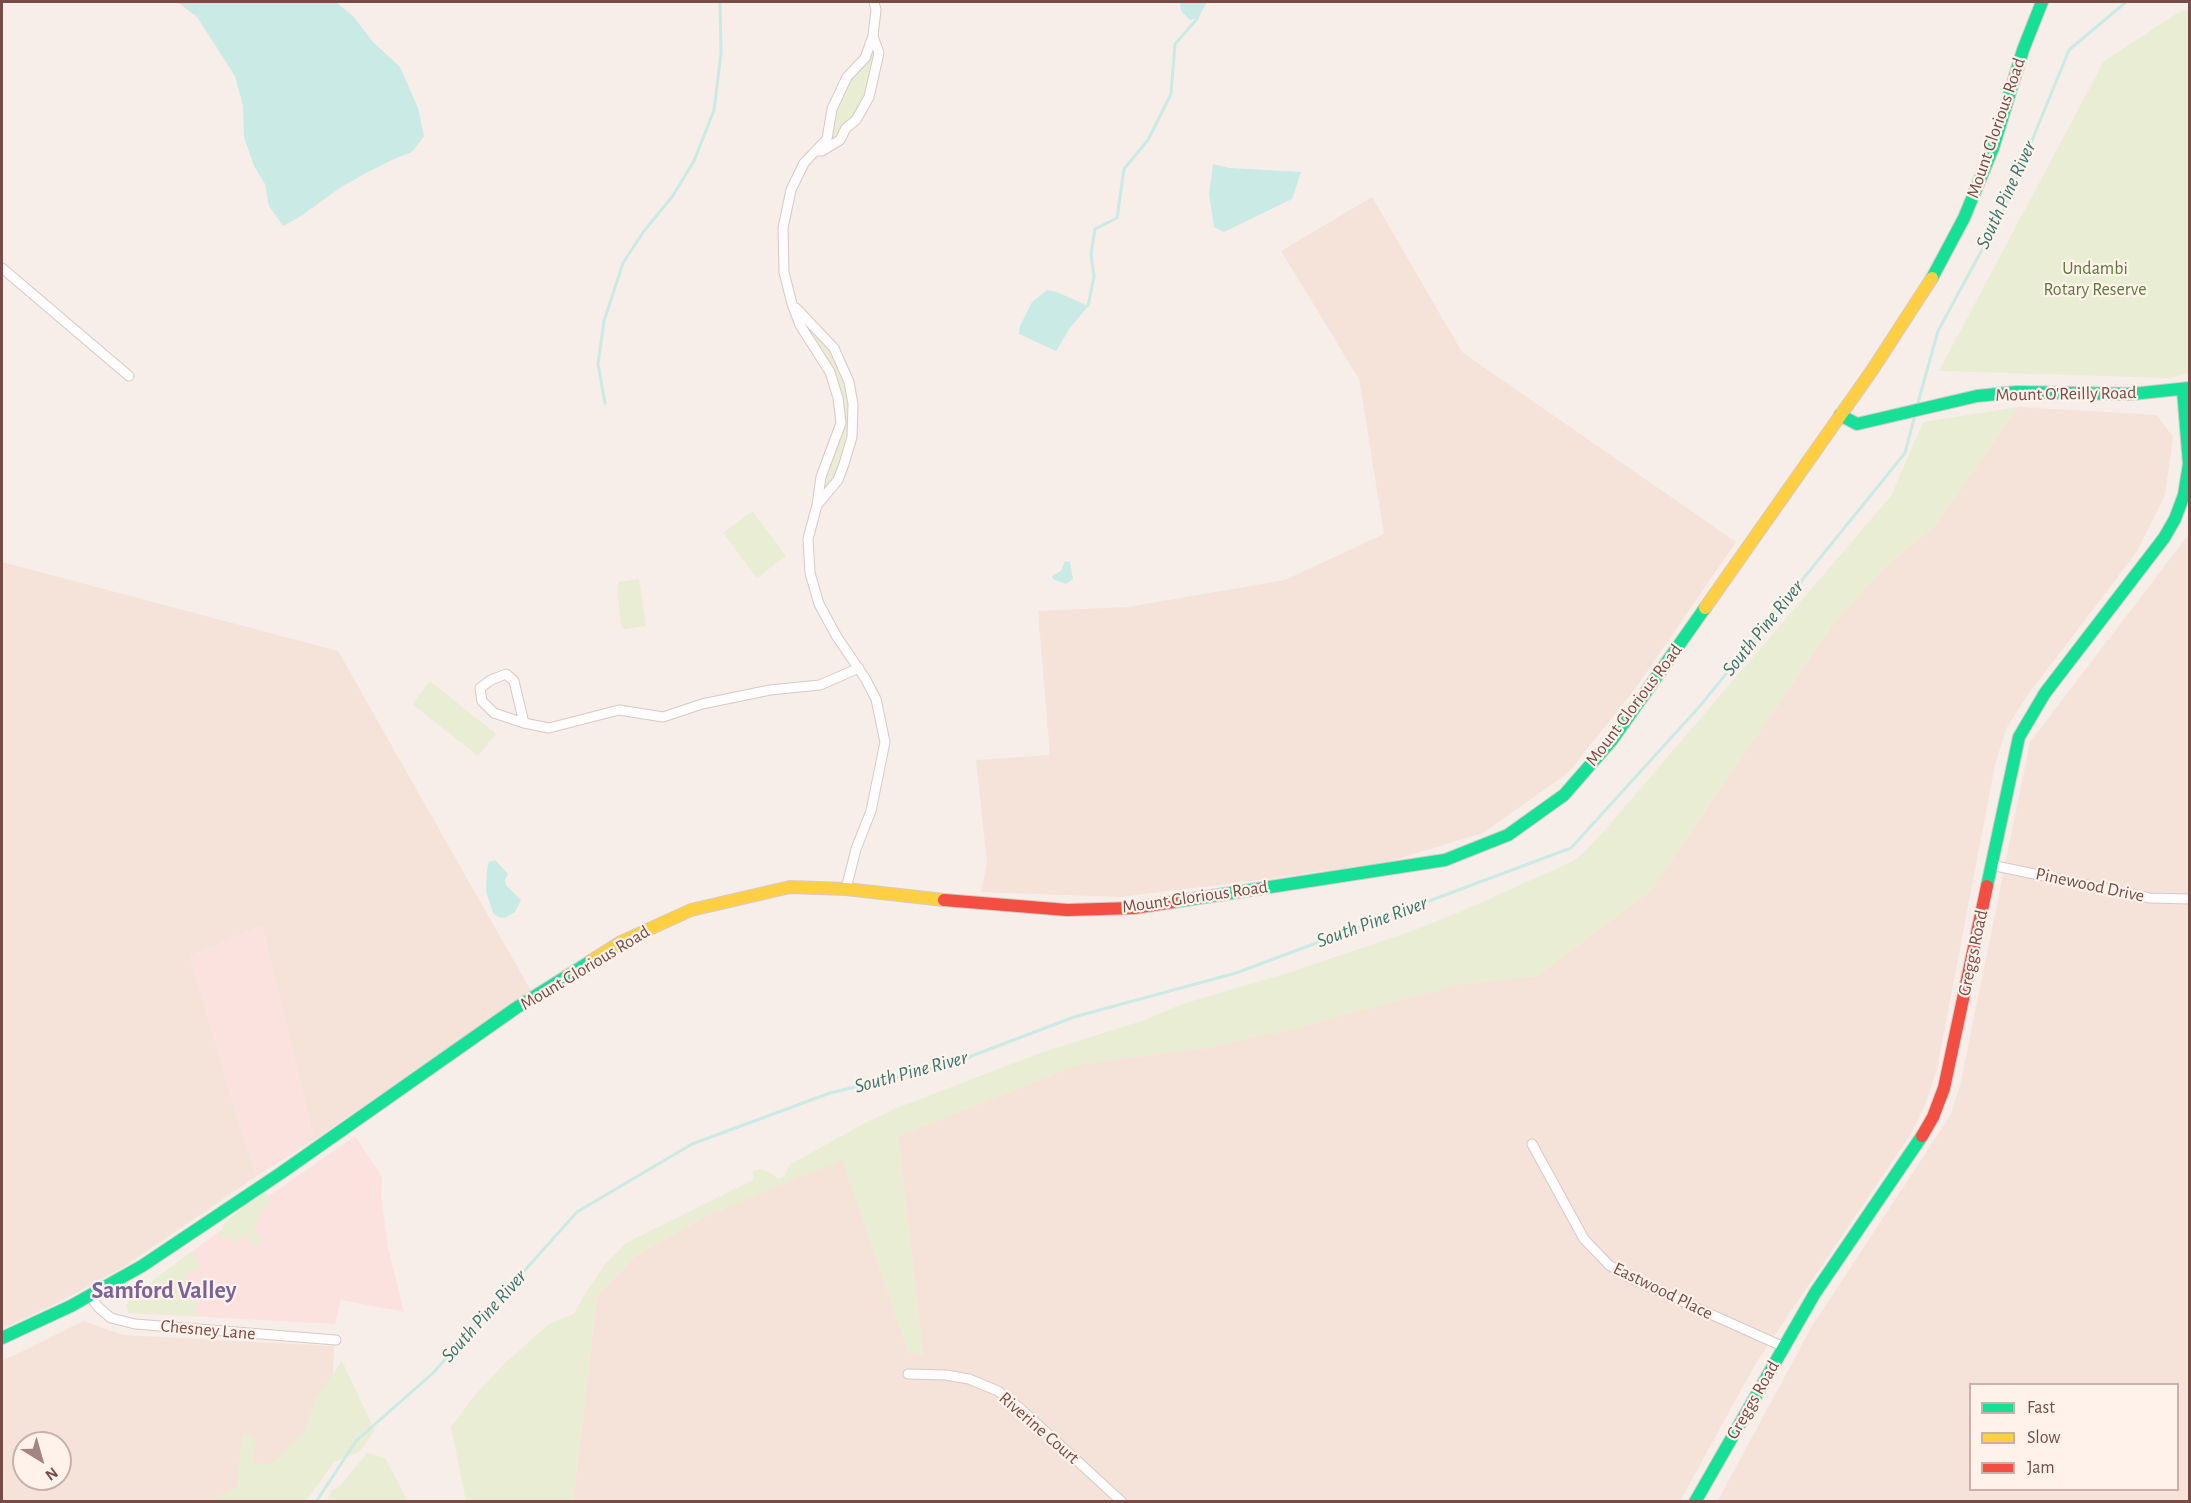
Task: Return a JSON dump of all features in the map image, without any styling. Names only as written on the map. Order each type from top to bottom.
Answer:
[{"type":"main road","name":"Mount Glorious Road","points":[[2,1338],[90,1296],[142,1266],[330,1139],[516,1008],[621,942],[692,910],[790,887],[846,889],[960,902],[1067,910],[1134,908],[1445,860],[1508,835],[1564,795],[1612,740],[1927,287],[1964,218],[1993,148],[2023,50],[2042,2]]},
{"type":"main road","name":"Mount O'Reilly Road","points":[[1840,415],[1851,423],[1857,424],[1977,396],[2022,392],[2132,394],[2186,389]]},
{"type":"main road","name":"Greggs Road","points":[[1695,1502],[1828,1272],[1933,1117],[1944,1088],[2019,737],[2030,716],[2164,537],[2175,519],[2184,495],[2189,464],[2186,389]]},
{"type":"street","points":[[846,889],[856,849],[871,811],[885,742],[876,699],[819,604],[810,573],[808,539],[818,505],[821,477],[841,423],[830,372],[800,325],[792,304],[784,272],[783,228],[790,190],[804,162],[826,139],[832,109],[847,77],[865,58],[873,36],[876,10],[874,2]]},
{"type":"street","points":[[815,151],[822,151],[840,140],[846,128],[856,120],[869,97],[879,53],[873,36]]},
{"type":"street","points":[[2,268],[129,376]]},
{"type":"street","points":[[792,304],[834,348],[849,382],[853,404],[852,437],[838,480],[818,505]]},
{"type":"street","points":[[834,386],[849,382]]},
{"type":"street","points":[[524,723],[514,681],[506,674],[491,680],[480,688],[482,701],[494,713],[524,723],[549,729],[619,710],[663,717],[702,704],[759,692],[820,685],[859,668]]},
{"type":"street","name":"Pinewood Drive","points":[[1991,865],[2150,898],[2190,899]]},
{"type":"street","name":"Eastwood Place","points":[[1532,1144],[1584,1239],[1609,1265],[1630,1278],[1784,1347]]},
{"type":"street","name":"Chesney Lane","points":[[90,1296],[111,1318],[135,1324],[336,1340]]},
{"type":"street","name":"Riverine Court","points":[[908,1374],[946,1374],[969,1379],[998,1391],[1022,1409],[1122,1502]]},
{"type":"shaded area","points":[[1372,197],[1462,352],[1736,542],[1635,689],[1568,773],[1483,833],[1387,862],[1119,897],[981,892],[987,863],[976,760],[1050,755],[1038,611],[1128,607],[1285,580],[1384,534],[1359,379],[1281,251]]},
{"type":"shaded area","points":[[2018,407],[2157,415],[2173,437],[2165,495],[2136,553],[2027,696],[2006,729],[1995,765],[1937,1069],[1925,1105],[1911,1134],[1756,1363],[1680,1501],[573,1502],[597,1295],[635,1256],[708,1215],[842,1159],[909,1353],[923,1355],[898,1136],[1080,1064],[1206,1048],[1296,1028],[1460,984],[1537,976],[1651,890],[1831,627],[1882,569],[1934,527]]},
{"type":"shaded area","points":[[2189,534],[2189,1501],[1717,1502],[1812,1326],[1950,1116],[1960,1086],[2030,742]]},
{"type":"shaded area","points":[[2,562],[338,651],[531,991],[314,1140],[262,926],[190,956],[257,1176],[122,1268],[2,1329]]},
{"type":"shaded area","points":[[262,926],[314,1140],[257,1176],[190,956]]},
{"type":"shaded area","points":[[355,1136],[382,1176],[381,1194],[388,1247],[404,1312],[341,1300],[335,1324],[129,1313],[126,1305],[134,1295],[233,1221]]},
{"type":"shaded area","points":[[83,1321],[123,1335],[334,1346],[331,1445],[279,1501],[2,1502],[2,1360]]},
{"type":"green space","name":"Undambi Rotary Reserve","points":[[2189,10],[2189,373],[2170,378],[1939,371],[2104,61],[2181,11]]},
{"type":"green space","points":[[873,36],[877,64],[856,120],[822,151],[832,109],[865,58]]},
{"type":"green space","points":[[802,315],[830,343],[853,404],[844,464],[817,505],[841,423],[830,372],[800,325]]},
{"type":"green space","points":[[2018,407],[1934,527],[1882,569],[1831,627],[1651,890],[1537,976],[1460,984],[1296,1028],[1206,1048],[1080,1064],[898,1136],[923,1355],[909,1354],[842,1160],[708,1215],[635,1256],[597,1295],[573,1501],[466,1501],[451,1427],[476,1394],[506,1362],[549,1324],[574,1314],[606,1263],[626,1243],[753,1180],[753,1171],[760,1169],[778,1179],[784,1177],[789,1165],[897,1108],[1040,1053],[1145,1020],[1182,1004],[1288,973],[1412,931],[1567,864],[1581,855],[1605,830],[1891,496],[1923,422]]},
{"type":"green space","points":[[752,511],[786,556],[757,578],[723,533]]},
{"type":"green space","points":[[639,579],[646,626],[625,629],[621,626],[617,586],[619,582]]},
{"type":"green space","points":[[430,681],[496,734],[478,756],[412,704]]},
{"type":"green space","points":[[265,1192],[269,1197],[269,1203],[254,1227],[257,1235],[262,1239],[257,1247],[244,1235],[237,1240],[236,1247],[229,1235],[222,1239],[220,1234],[224,1224],[240,1209]]},
{"type":"green space","points":[[192,1251],[201,1266],[185,1275],[188,1281],[185,1283],[196,1302],[197,1316],[129,1313],[126,1305],[134,1295]]},
{"type":"green space","points":[[342,1361],[375,1431],[360,1451],[334,1462],[306,1501],[212,1501],[237,1486],[242,1433],[256,1438],[253,1462],[270,1465],[304,1432],[317,1396]]},
{"type":"green space","points":[[367,1453],[385,1458],[408,1501],[327,1501],[332,1490],[338,1488]]},
{"type":"water","points":[[177,2],[336,2],[353,16],[373,42],[400,67],[418,108],[424,136],[412,152],[341,187],[283,226],[269,206],[265,184],[254,166],[244,137],[243,106],[235,76],[197,17]]},
{"type":"water","points":[[1180,2],[1207,2],[1198,18],[1190,20],[1181,11]]},
{"type":"water","points":[[1213,164],[1229,168],[1301,172],[1292,199],[1224,232],[1214,227],[1209,194]]},
{"type":"water","points":[[1047,290],[1088,306],[1070,328],[1056,351],[1019,334],[1020,326],[1032,302]]},
{"type":"water","points":[[1065,561],[1070,562],[1073,579],[1066,584],[1053,579],[1052,576],[1061,571]]},
{"type":"water","points":[[495,860],[508,874],[505,880],[506,885],[521,900],[515,912],[505,918],[493,913],[486,891],[489,862]]},
{"type":"waterway","points":[[605,403],[598,364],[604,321],[623,263],[644,231],[672,197],[694,161],[714,110],[721,53],[720,2]]},
{"type":"waterway","name":"South Pine River","points":[[1917,406],[1938,331],[2004,209],[2069,50],[2126,2]]},
{"type":"waterway","points":[[1088,306],[1094,277],[1091,254],[1095,229],[1117,218],[1124,169],[1148,140],[1171,94],[1175,44],[1198,18]]},
{"type":"waterway","name":"South Pine River","points":[[316,1502],[356,1441],[433,1373],[577,1212],[692,1144],[830,1093],[948,1065],[1074,1017],[1236,973],[1571,848],[1700,706],[1905,453],[1915,415]]},
{"type":"traffic: fast","points":[[1932,278],[1964,218],[1993,148],[2023,50],[2042,2]]},
{"type":"traffic: fast","points":[[1840,415],[1857,424],[1977,396],[2017,392],[2132,394],[2189,388]]},
{"type":"traffic: fast","points":[[1987,886],[2019,737],[2045,693],[2164,538],[2175,519],[2184,495],[2189,464],[2183,390]]},
{"type":"traffic: fast","points":[[1173,902],[1445,860],[1508,835],[1564,795],[1612,740],[1705,608]]},
{"type":"traffic: fast","points":[[2,1338],[71,1306],[142,1266],[281,1173],[516,1008],[591,961]]},
{"type":"traffic: fast","points":[[1695,1502],[1815,1293],[1922,1136]]},
{"type":"traffic: slow","points":[[1705,608],[1873,369],[1932,278]]},
{"type":"traffic: slow","points":[[591,961],[621,942],[691,910],[790,887],[846,889],[944,900]]},
{"type":"traffic: jam","points":[[1922,1136],[1933,1117],[1944,1088],[1987,886]]},
{"type":"traffic: jam","points":[[944,900],[1067,910],[1134,908],[1173,902]]},
{"type":"district","name":"Samford Valley","points":[[164,1291]]}]
